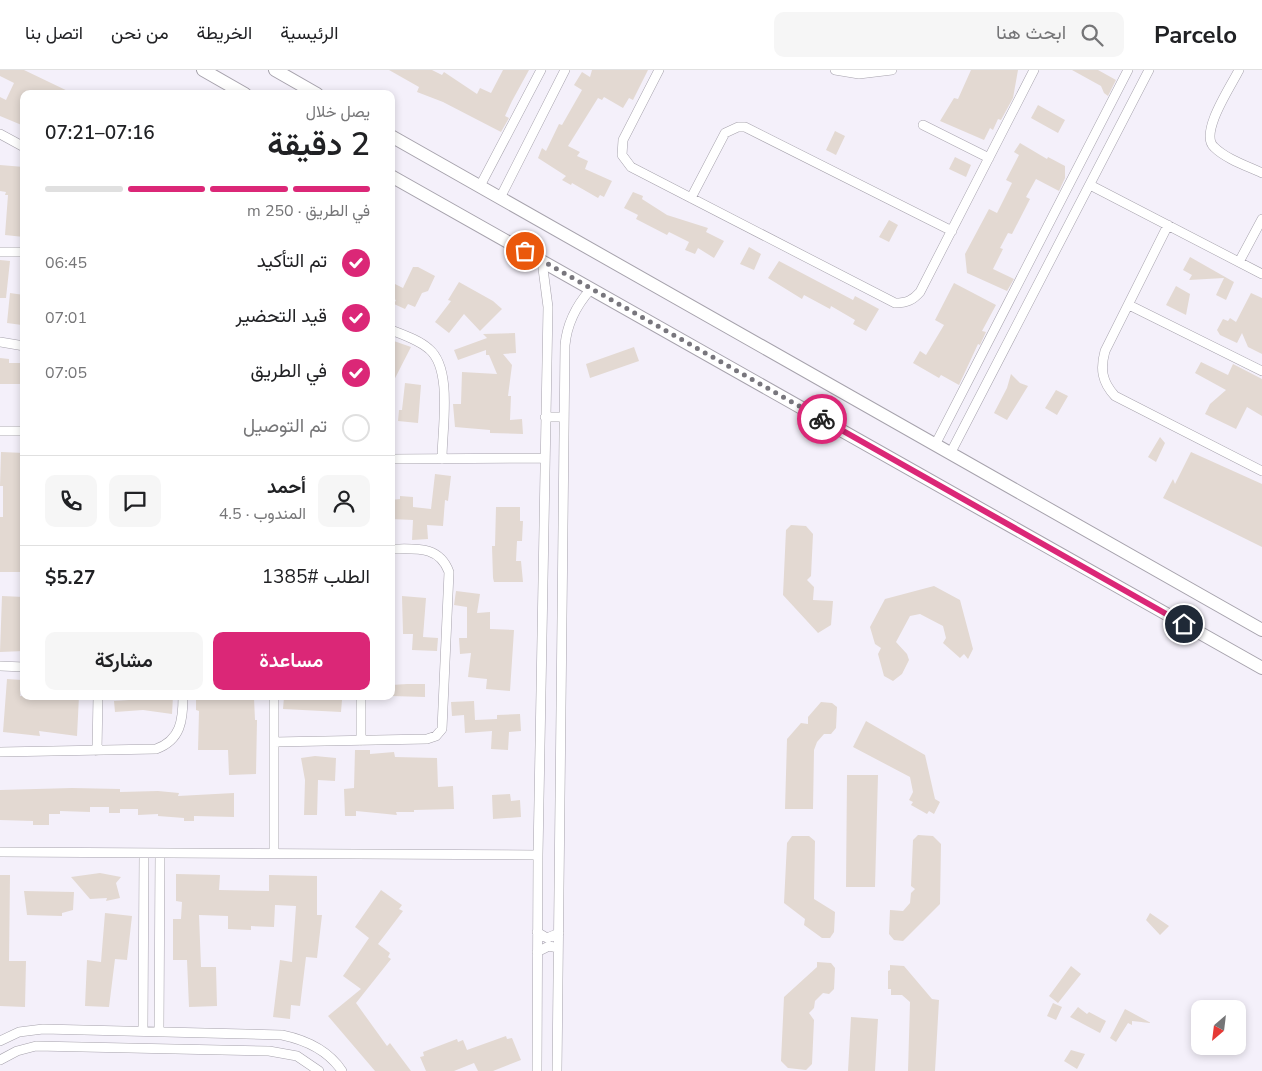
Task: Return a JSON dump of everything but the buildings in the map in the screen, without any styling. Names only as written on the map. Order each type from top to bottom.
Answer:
[{"type":"street","points":[[203,70],[238,90]]},
{"type":"street","points":[[275,70],[310,90]]},
{"type":"street","points":[[480,186],[541,70]]},
{"type":"street","points":[[500,198],[565,70]]},
{"type":"street","points":[[659,70],[623,140],[622,155],[631,167],[895,303],[905,303],[914,299],[920,292],[1034,70]]},
{"type":"street","points":[[835,70],[859,74],[892,70]]},
{"type":"street","points":[[935,445],[1128,70]]},
{"type":"street","points":[[950,454],[1149,70]]},
{"type":"street","points":[[1239,70],[1211,124],[1209,136],[1214,147],[1262,173]]},
{"type":"street","points":[[924,125],[989,158]]},
{"type":"street","points":[[691,198],[725,133],[738,127],[745,127],[952,231]]},
{"type":"street","points":[[0,134],[20,145]]},
{"type":"street","points":[[395,138],[1262,630]]},
{"type":"street","points":[[395,178],[1262,668]]},
{"type":"street","points":[[1090,185],[1262,274]]},
{"type":"street","points":[[1240,262],[1262,219]]},
{"type":"street","points":[[1168,225],[1105,351],[1101,364],[1102,377],[1115,396],[1262,471]]},
{"type":"street","points":[[0,252],[20,252]]},
{"type":"street","points":[[537,1071],[538,855],[548,307],[542,261]]},
{"type":"street","points":[[557,1071],[566,336],[574,313],[590,290]]},
{"type":"street","points":[[1129,305],[1262,372]]},
{"type":"street","points":[[395,332],[424,345],[434,354],[441,366],[444,380],[442,458]]},
{"type":"street","points":[[0,342],[20,345]]},
{"type":"street","points":[[545,417],[564,417]]},
{"type":"street","points":[[0,431],[20,431]]},
{"type":"street","points":[[395,459],[545,458]]},
{"type":"street","points":[[274,742],[427,739],[439,734],[444,724],[449,572],[442,558],[432,551],[426,549],[395,549]]},
{"type":"street","points":[[0,666],[20,666]]},
{"type":"street","points":[[97,751],[98,700]]},
{"type":"street","points":[[0,752],[149,750],[168,743],[177,733],[183,722],[183,700]]},
{"type":"street","points":[[274,700],[274,853]]},
{"type":"street","points":[[361,700],[361,741]]},
{"type":"street","points":[[0,852],[538,855]]},
{"type":"street","points":[[142,1031],[144,853]]},
{"type":"street","points":[[159,1031],[160,853]]},
{"type":"street","points":[[144,914],[160,914]]},
{"type":"street","points":[[537,932],[547,938],[558,933]]},
{"type":"street","points":[[537,952],[550,946],[558,948]]},
{"type":"street","points":[[0,1041],[19,1032],[34,1029],[269,1034],[294,1038],[329,1055],[342,1071]]},
{"type":"street","points":[[0,1060],[17,1051],[36,1046],[269,1050],[297,1056],[319,1071]]},
{"type":"way so far","points":[[525,251],[590,290],[822,419]]},
{"type":"route","points":[[822,419],[1184,624]]}]
